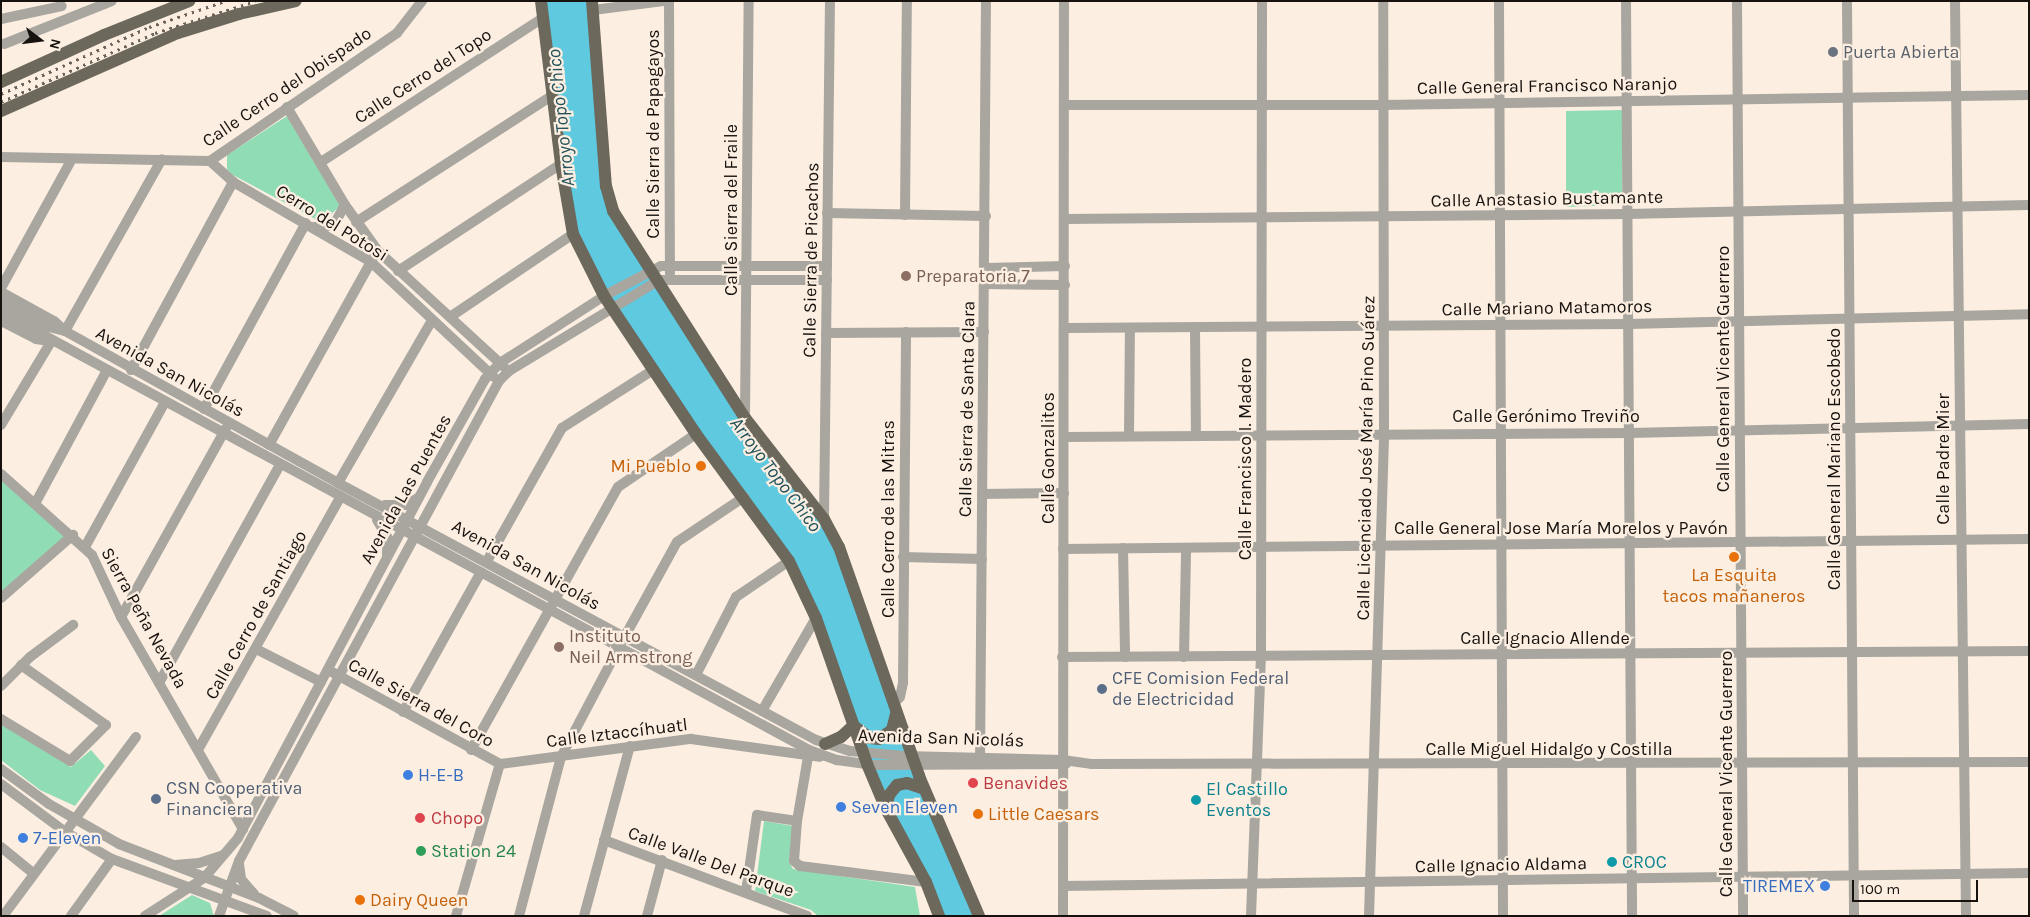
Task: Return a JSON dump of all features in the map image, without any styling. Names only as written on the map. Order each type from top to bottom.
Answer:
[{"type":"main road","points":[[1,82],[104,35],[189,1]]},
{"type":"main road","points":[[1,111],[178,33],[231,16],[296,1]]},
{"type":"main road","points":[[542,2],[561,164],[573,234],[654,370],[696,434],[744,497],[788,561],[816,618],[855,727],[886,805],[926,882],[939,916]]},
{"type":"main road","points":[[592,6],[606,186],[619,222],[649,271],[661,281],[745,418],[824,519],[839,547],[865,613],[909,761],[979,916]]},
{"type":"main road","points":[[855,727],[878,739],[889,734],[895,712]]},
{"type":"main road","points":[[825,744],[841,737],[855,727]]},
{"type":"main road","points":[[886,805],[897,785],[921,787]]},
{"type":"street","points":[[4,44],[112,1]]},
{"type":"street","name":"Calle Cerro del Obispado","points":[[1,157],[210,161],[397,33],[422,1]]},
{"type":"street","points":[[592,6],[663,1]]},
{"type":"street","name":"Calle Sierra de Papagayos","points":[[661,281],[670,266],[669,1]]},
{"type":"street","name":"Calle Sierra del Fraile","points":[[745,418],[749,1]]},
{"type":"street","name":"Calle Sierra de Picachos","points":[[824,519],[830,1]]},
{"type":"street","points":[[905,215],[907,1]]},
{"type":"street","name":"Calle Sierra de Santa Clara","points":[[980,762],[986,216],[986,1]]},
{"type":"street","name":"Calle Gonzalitos","points":[[1063,916],[1065,763],[1062,657],[1065,328],[1064,1]]},
{"type":"street","name":"Calle Francisco I. Madero","points":[[1251,916],[1254,765],[1261,654],[1264,105],[1262,1]]},
{"type":"street","name":"Calle Licenciado José María Pino Suárez","points":[[1370,916],[1380,654],[1384,433],[1383,1]]},
{"type":"street","points":[[1500,1],[1499,215],[1503,654],[1501,765],[1502,916]]},
{"type":"street","points":[[1626,1],[1632,916]]},
{"type":"street","name":"Calle General Vicente Guerrero","points":[[1737,1],[1743,916]]},
{"type":"street","name":"Calle General Mariano Escobedo","points":[[1847,1],[1854,916]]},
{"type":"street","name":"Calle Padre Mier","points":[[1955,1],[1966,916]]},
{"type":"street","points":[[1,20],[61,4],[66,19]]},
{"type":"street","name":"Calle Cerro del Topo","points":[[321,162],[544,17]]},
{"type":"street","name":"Calle General Francisco Naranjo","points":[[1065,105],[1384,105],[2029,94]]},
{"type":"street","points":[[356,222],[553,95]]},
{"type":"street","name":"Cerro del Potosi","points":[[287,107],[321,162],[344,205],[378,251],[398,272],[509,371]]},
{"type":"street","points":[[72,159],[1,290],[54,321],[65,331],[162,159]]},
{"type":"street","name":"Cerro del Potosi","points":[[210,161],[233,182],[371,262],[499,380]]},
{"type":"street","points":[[398,272],[561,164]]},
{"type":"street","points":[[131,370],[233,182]]},
{"type":"street","points":[[204,409],[309,225],[330,225],[339,217],[344,205]]},
{"type":"street","name":"Calle Anastasio Bustamante","points":[[1065,219],[1263,219],[1628,214],[2029,205]]},
{"type":"street","points":[[828,213],[986,216]]},
{"type":"street","points":[[450,317],[573,234]]},
{"type":"street","points":[[269,445],[378,251]]},
{"type":"street","name":"Avenida Las Puentes","points":[[145,916],[204,878],[226,854],[243,829],[419,497],[490,373],[500,363],[608,294],[649,271],[670,266],[827,266]]},
{"type":"street","points":[[985,268],[1065,266]]},
{"type":"street","name":"Avenida Las Puentes","points":[[219,916],[228,886],[239,861],[337,675],[402,560],[499,380],[509,371],[615,305],[661,281],[827,280]]},
{"type":"street","points":[[985,284],[1065,285]]},
{"type":"street","name":"Avenida San Nicolás","points":[[1,301],[48,334],[107,370],[340,498],[619,647],[809,754],[828,758],[909,761],[1065,763]]},
{"type":"street","name":"Avenida San Nicolás","points":[[1,312],[48,334],[65,331],[131,370],[338,483],[487,561],[762,711],[825,744],[868,759]]},
{"type":"street","name":"Calle Mariano Matamoros","points":[[1065,328],[1629,324],[2029,314]]},
{"type":"street","points":[[338,483],[432,320]]},
{"type":"street","points":[[1,321],[41,341],[48,334]]},
{"type":"street","points":[[1195,328],[1196,436]]},
{"type":"street","points":[[1129,436],[1130,329]]},
{"type":"street","name":"Calle Cerro de las Mitras","points":[[895,712],[903,683],[906,332]]},
{"type":"street","points":[[826,333],[984,332]]},
{"type":"street","points":[[1,425],[48,334]]},
{"type":"street","points":[[36,502],[107,370]]},
{"type":"street","points":[[487,561],[562,428],[654,370]]},
{"type":"street","points":[[85,547],[165,402]]},
{"type":"street","points":[[121,618],[228,423]]},
{"type":"street","name":"Calle Gerónimo Treviño","points":[[1064,437],[1384,433],[1630,433],[2029,424]]},
{"type":"street","points":[[471,750],[621,484],[696,434]]},
{"type":"street","points":[[159,683],[280,465]]},
{"type":"street","name":"Sierra Peña Nevada","points":[[1,474],[36,502],[85,547],[104,576],[121,618],[200,748],[243,829]]},
{"type":"street","points":[[982,494],[1064,493]]},
{"type":"street","points":[[379,504],[405,505],[419,497]]},
{"type":"street","points":[[519,916],[561,757],[624,636],[677,542],[744,497]]},
{"type":"street","name":"Calle Cerro de Santiago","points":[[200,748],[340,498]]},
{"type":"street","points":[[430,507],[432,523],[441,537]]},
{"type":"street","points":[[373,515],[388,538],[386,560]]},
{"type":"street","points":[[1,598],[73,535]]},
{"type":"street","name":"Calle General Jose María Morelos y Pavón","points":[[1064,549],[1502,546],[2029,539]]},
{"type":"street","points":[[402,560],[416,550],[434,548]]},
{"type":"street","points":[[1123,548],[1125,657]]},
{"type":"street","points":[[1184,657],[1186,548]]},
{"type":"street","points":[[903,557],[982,559]]},
{"type":"street","points":[[696,675],[736,597],[788,561]]},
{"type":"street","points":[[403,712],[481,572]]},
{"type":"street","points":[[762,711],[816,618]]},
{"type":"street","points":[[1,686],[21,665],[73,625]]},
{"type":"street","name":"Calle Sierra del Coro","points":[[256,649],[321,682]]},
{"type":"street","name":"Calle Ignacio Allende","points":[[1062,657],[1184,657],[1261,654],[1742,654],[2029,651]]},
{"type":"street","points":[[1,719],[70,761],[106,724],[21,665]]},
{"type":"street","name":"Calle Sierra del Coro","points":[[327,670],[471,750],[500,764]]},
{"type":"street","points":[[291,763],[286,758],[310,712],[312,699]]},
{"type":"street","points":[[3,916],[64,831],[136,737]]},
{"type":"street","name":"Calle Iztaccíhuatl","points":[[500,764],[630,746],[704,740],[809,754]]},
{"type":"street","points":[[584,916],[630,746]]},
{"type":"street","points":[[809,754],[792,855],[800,866],[926,882]]},
{"type":"street","name":"Calle Miguel Hidalgo y Costilla","points":[[1065,763],[1375,766],[2029,762]]},
{"type":"street","points":[[456,916],[500,764]]},
{"type":"street","points":[[1,768],[73,819],[119,844],[169,866],[259,898],[294,916]]},
{"type":"street","points":[[1,784],[64,831],[112,859],[264,915]]},
{"type":"street","points":[[746,891],[757,815],[797,821]]},
{"type":"street","name":"Calle Valle Del Parque","points":[[604,840],[746,891],[808,916]]},
{"type":"street","points":[[1,847],[33,873]]},
{"type":"street","points":[[169,866],[199,863],[226,854]]},
{"type":"street","points":[[71,916],[112,859]]},
{"type":"street","points":[[647,916],[662,860]]},
{"type":"street","points":[[239,861],[241,879],[259,898]]},
{"type":"street","name":"Calle Ignacio Aldama","points":[[1063,886],[1371,884],[1502,880],[2029,873]]},
{"type":"street","points":[[241,916],[264,915]]},
{"type":"green space","points":[[1622,110],[1622,205],[1566,207],[1566,111]]},
{"type":"green space","points":[[287,116],[340,206],[325,220],[319,221],[231,174],[227,169],[227,155]]},
{"type":"green space","points":[[1,476],[67,535],[1,595]]},
{"type":"green space","points":[[1,724],[71,767],[91,750],[105,766],[75,806],[40,790],[1,760]]},
{"type":"green space","points":[[764,821],[793,826],[789,862],[793,869],[915,887],[920,916],[818,916],[811,910],[755,891]]},
{"type":"green space","points":[[192,895],[210,903],[214,916],[159,916]]},
{"type":"water","name":"Arroyo Topo Chico","points":[[541,1],[591,1],[609,197],[745,418],[824,519],[979,916],[939,916],[886,809],[808,598],[696,434],[573,234]]},
{"type":"railway","points":[[1,94],[149,27],[225,1]]},
{"type":"railway","points":[[1,102],[155,33],[255,1]]},
{"type":"place","name":"Puerta Abierta","points":[[1833,52]]},
{"type":"place","name":"Preparatoria 7","points":[[906,276]]},
{"type":"place","name":"Mi Pueblo","points":[[701,466]]},
{"type":"place","name":"La Esquita tacos mañaneros","points":[[1734,557]]},
{"type":"place","name":"Instituto Neil Armstrong","points":[[559,647]]},
{"type":"place","name":"CFE Comision Federal de Electricidad","points":[[1102,689]]},
{"type":"place","name":"H-E-B","points":[[408,775]]},
{"type":"place","name":"Benavides","points":[[973,783]]},
{"type":"place","name":"CSN Cooperativa Financiera","points":[[156,799]]},
{"type":"place","name":"El Castillo Eventos","points":[[1196,800]]},
{"type":"place","name":"Seven Eleven","points":[[841,807]]},
{"type":"place","name":"Little Caesars","points":[[978,814]]},
{"type":"place","name":"Chopo","points":[[420,818]]},
{"type":"place","name":"7-Eleven","points":[[23,838]]},
{"type":"place","name":"Station 24","points":[[421,851]]},
{"type":"place","name":"CROC","points":[[1612,862]]},
{"type":"place","name":"TIREMEX","points":[[1825,886]]},
{"type":"place","name":"Dairy Queen","points":[[360,900]]}]
